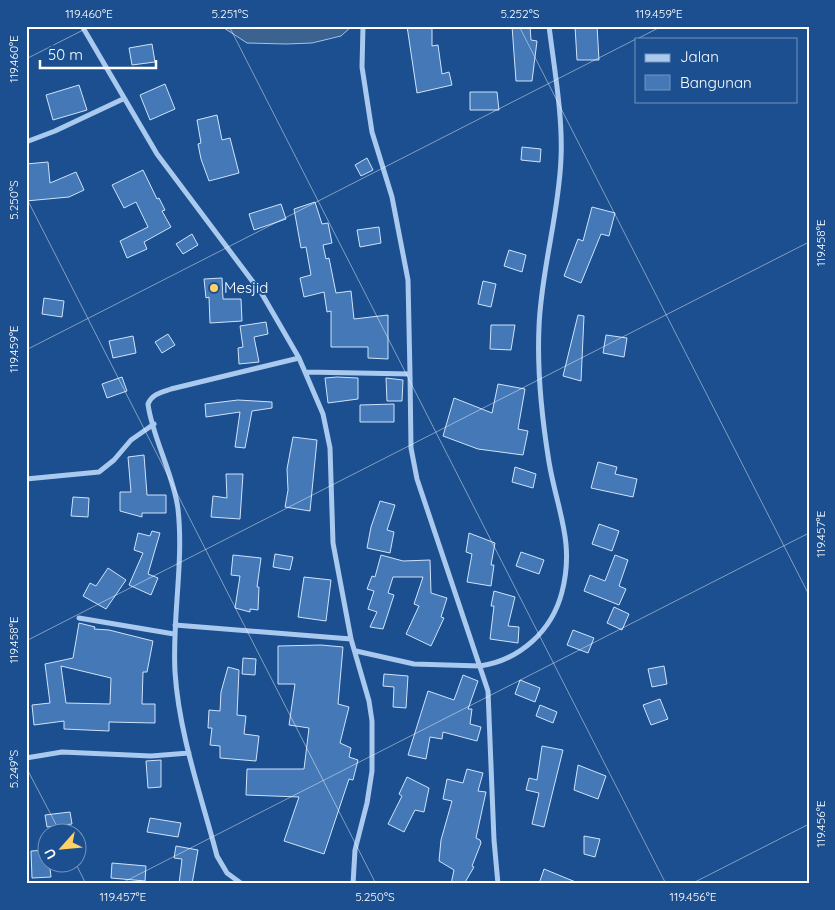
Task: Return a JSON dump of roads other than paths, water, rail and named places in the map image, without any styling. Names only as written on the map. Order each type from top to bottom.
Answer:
[{"type":"street","points":[[82,26],[123,99],[183,191],[262,294],[306,372],[328,430],[331,526],[351,639],[369,701],[373,740],[372,771],[367,803],[355,850],[353,884]]},
{"type":"street","points":[[363,26],[362,67],[372,132],[392,197],[408,280],[411,448],[417,479],[488,691],[494,840],[498,884]]},
{"type":"street","points":[[356,651],[414,664],[480,666],[507,659],[536,638],[554,615],[567,571],[568,551],[548,460],[541,387],[539,326],[555,218],[561,157],[549,26]]},
{"type":"street","points":[[26,142],[55,132],[123,99]]},
{"type":"street","points":[[242,884],[227,873],[217,856],[180,716],[175,672],[174,634],[180,549],[177,507],[148,404],[150,399],[162,392],[299,358]]},
{"type":"street","points":[[306,372],[410,374]]},
{"type":"street","points":[[26,479],[99,472],[114,460],[131,440],[154,424]]},
{"type":"street","points":[[79,618],[174,634]]},
{"type":"street","points":[[175,625],[351,639]]},
{"type":"street","points":[[26,758],[62,752],[151,756],[189,752]]},
{"type":"water","points":[[221,26],[352,26],[341,36],[312,43],[286,44],[247,43]]},
{"type":"place","name":"Mesjid","points":[[214,288]]}]
